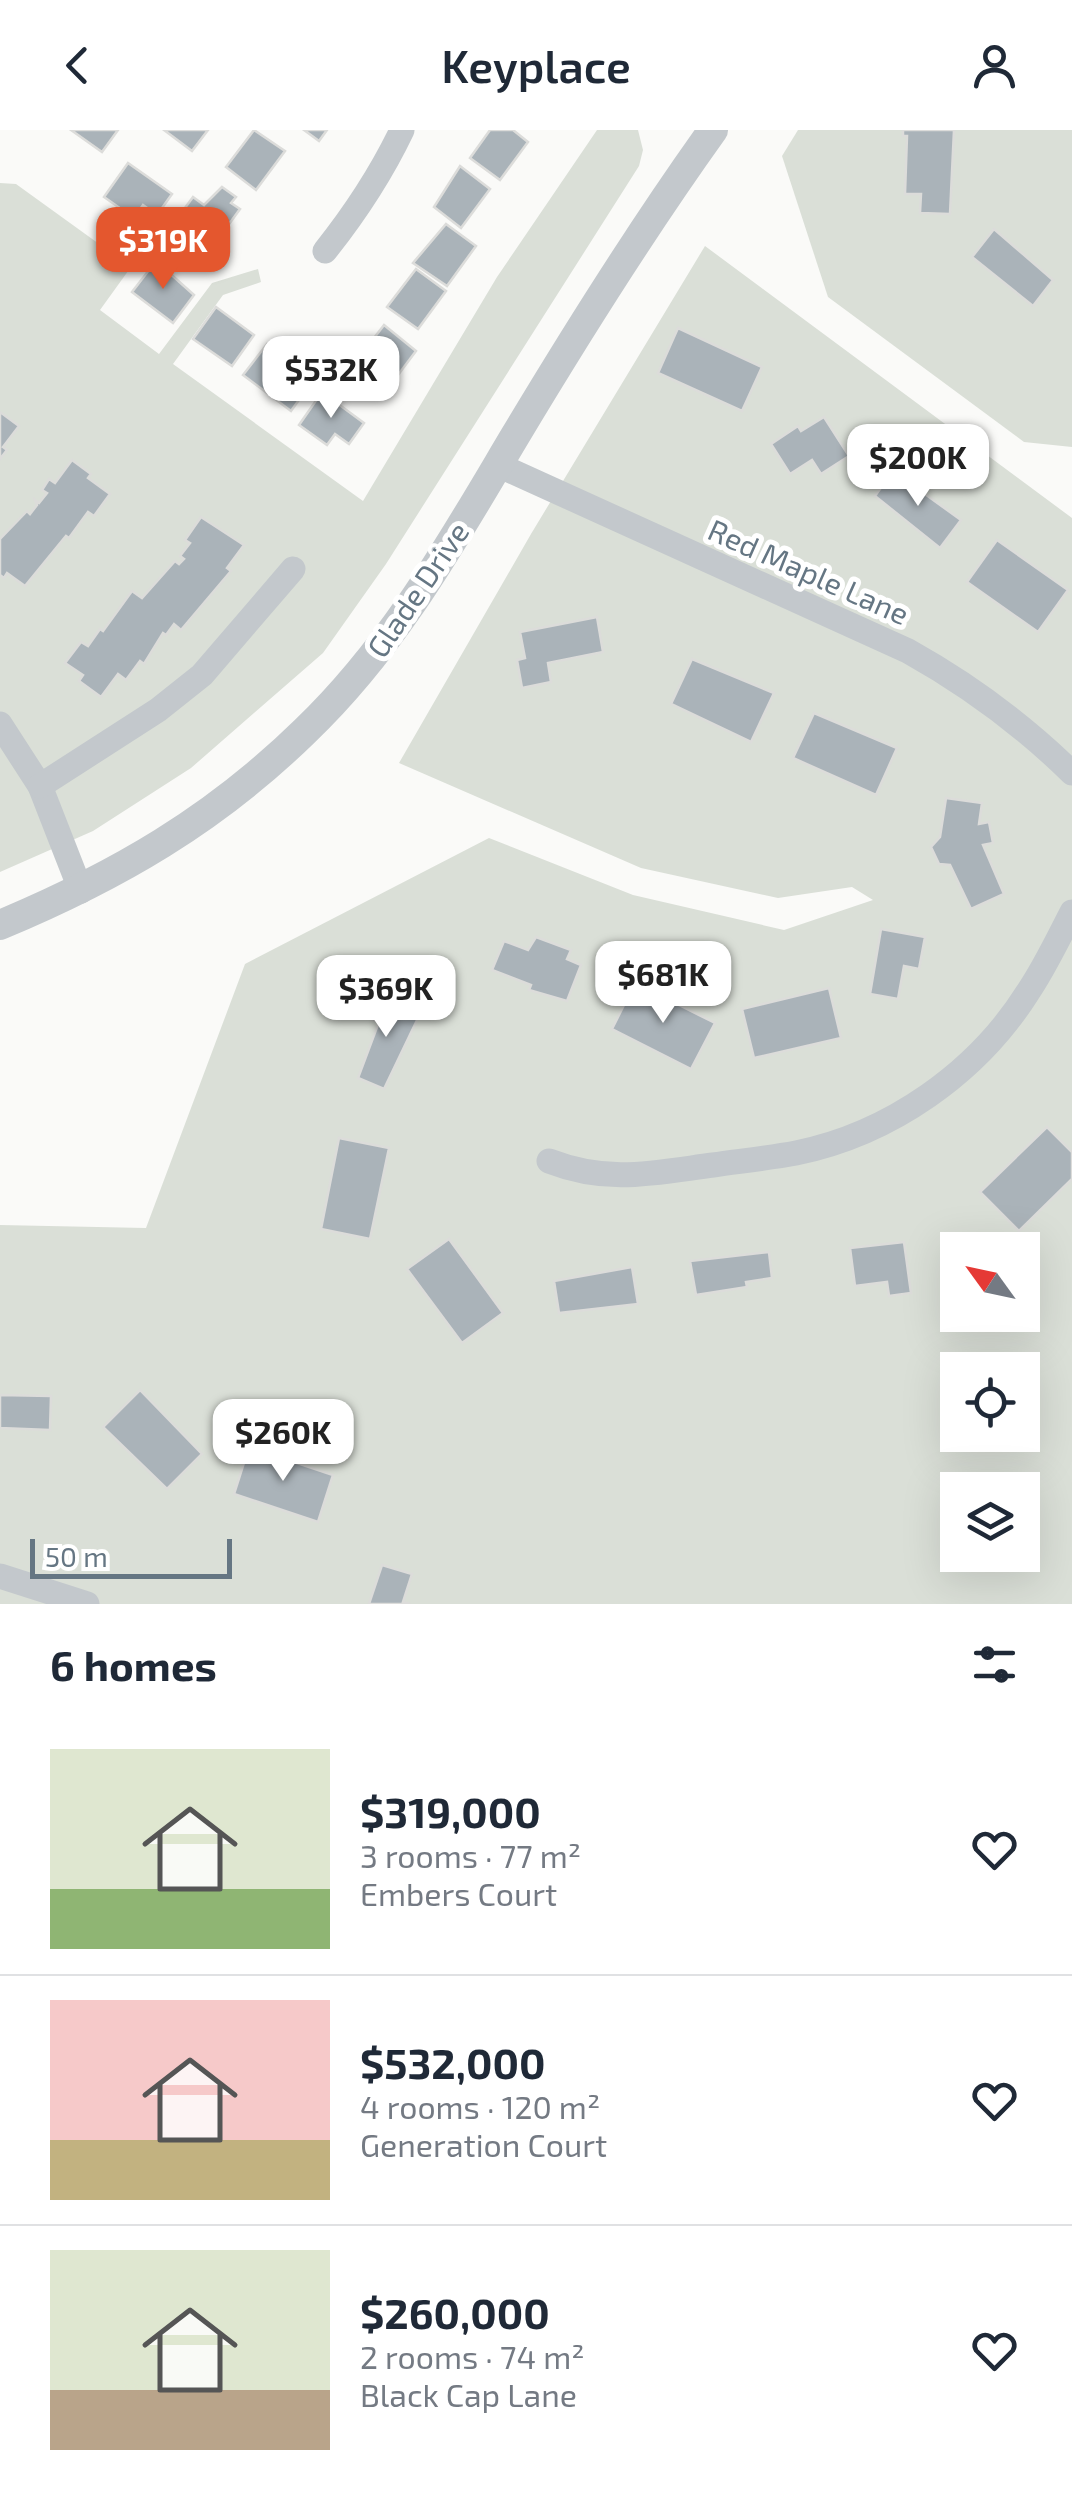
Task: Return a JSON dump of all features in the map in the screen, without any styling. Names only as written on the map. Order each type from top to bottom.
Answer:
[{"type":"street","points":[[325,250],[356,212],[402,130]]},
{"type":"street","name":"Glade Drive","points":[[0,925],[81,891],[190,826],[254,778],[307,730],[358,674],[402,618],[609,280],[713,130]]},
{"type":"street","name":"Red Maple Lane","points":[[498,465],[908,650],[1002,710],[1072,773]]},
{"type":"street","points":[[40,786],[158,710],[202,675],[293,568]]},
{"type":"street","points":[[0,724],[40,786],[81,891]]},
{"type":"street","points":[[549,1161],[577,1172],[638,1176],[798,1152],[887,1120],[965,1068],[1001,1030],[1028,993],[1072,912]]},
{"type":"street","points":[[0,1576],[87,1604]]},
{"type":"shaded area","points":[[597,130],[638,130],[643,150],[639,166],[386,564],[323,653],[191,768],[93,831],[0,872],[0,183],[16,184],[131,267],[100,310],[159,354],[212,283],[258,269],[261,282],[223,295],[173,364],[363,501],[497,277]]},
{"type":"shaded area","points":[[798,130],[1072,130],[1072,447],[1024,442],[828,297],[782,156]]},
{"type":"shaded area","points":[[705,246],[1072,518],[1072,1604],[0,1604],[0,1225],[146,1228],[245,964],[489,838],[633,895],[784,930],[873,900],[852,887],[778,898],[641,868],[399,763],[531,534]]},
{"type":"building","points":[[71,130],[118,130],[102,152]]},
{"type":"building","points":[[164,130],[208,130],[192,151]]},
{"type":"building","points":[[254,130],[285,151],[256,190],[226,167]]},
{"type":"building","points":[[304,130],[327,130],[319,141]]},
{"type":"building","points":[[490,130],[513,130],[528,142],[500,180],[470,158]]},
{"type":"building","points":[[903,130],[954,130],[950,214],[920,213],[921,194],[905,194],[907,136],[903,136]]},
{"type":"building","points":[[128,163],[172,194],[157,215],[143,205],[134,218],[104,197]]},
{"type":"building","points":[[460,166],[490,189],[461,228],[434,207]]},
{"type":"building","points":[[222,187],[236,197],[231,203],[240,209],[208,253],[171,227],[193,197],[204,205]]},
{"type":"building","points":[[446,224],[476,246],[447,286],[413,263]]},
{"type":"building","points":[[994,229],[1053,280],[1033,306],[972,257]]},
{"type":"building","points":[[156,261],[194,295],[173,323],[132,292]]},
{"type":"building","points":[[416,269],[446,291],[418,329],[387,307]]},
{"type":"building","points":[[216,307],[254,335],[232,366],[193,339]]},
{"type":"building","points":[[384,325],[416,351],[386,391],[357,369],[376,345],[371,342]]},
{"type":"building","points":[[678,328],[762,367],[742,411],[658,373]]},
{"type":"building","points":[[267,344],[312,382],[291,411],[243,375]]},
{"type":"building","points":[[322,392],[364,423],[349,444],[335,434],[327,445],[299,425]]},
{"type":"building","points":[[0,412],[19,426],[3,447],[7,450],[0,459]]},
{"type":"building","points":[[824,417],[849,456],[821,474],[812,460],[790,474],[771,444],[798,426],[801,431]]},
{"type":"building","points":[[72,460],[110,494],[94,516],[88,512],[25,586],[7,573],[4,578],[0,575],[0,539],[27,511],[30,514],[37,505],[35,500],[39,503],[47,493],[42,490],[49,479],[55,483]]},
{"type":"building","points":[[893,471],[961,520],[940,548],[875,496]]},
{"type":"building","points":[[201,517],[244,545],[227,568],[231,571],[181,630],[174,624],[166,635],[163,633],[144,664],[140,661],[126,680],[118,674],[101,697],[79,681],[83,675],[65,663],[81,642],[88,646],[100,629],[103,631],[132,591],[142,598],[175,561],[179,564],[184,559],[180,556],[190,543],[185,540]]},
{"type":"building","points":[[997,540],[1068,590],[1038,632],[967,582]]},
{"type":"building","points":[[597,617],[603,652],[548,663],[551,682],[522,688],[517,660],[525,658],[520,632]]},
{"type":"building","points":[[692,659],[774,693],[751,742],[671,704]]},
{"type":"building","points":[[814,713],[897,748],[876,795],[793,758]]},
{"type":"building","points":[[946,798],[982,803],[979,824],[989,822],[993,843],[983,845],[1004,894],[971,909],[950,865],[939,864],[931,847],[940,837]]},
{"type":"building","points":[[881,929],[925,937],[919,969],[904,966],[898,999],[870,994]]},
{"type":"building","points":[[536,937],[571,950],[567,959],[581,965],[567,1001],[529,990],[531,985],[492,970],[504,941],[528,950]]},
{"type":"building","points":[[635,983],[715,1023],[691,1069],[612,1029]]},
{"type":"building","points":[[829,988],[841,1038],[754,1058],[742,1009]]},
{"type":"building","points":[[372,996],[419,1016],[384,1089],[358,1078],[379,1022],[364,1016],[362,1010]]},
{"type":"building","points":[[1047,1127],[1072,1152],[1072,1179],[1019,1231],[980,1192]]},
{"type":"building","points":[[339,1138],[389,1148],[370,1239],[321,1229]]},
{"type":"building","points":[[449,1239],[503,1313],[462,1343],[407,1269]]},
{"type":"building","points":[[904,1242],[911,1293],[889,1296],[887,1282],[855,1286],[850,1248]]},
{"type":"building","points":[[769,1252],[772,1278],[746,1282],[747,1287],[696,1295],[690,1261]]},
{"type":"building","points":[[632,1267],[638,1304],[559,1313],[554,1281]]},
{"type":"building","points":[[140,1390],[202,1454],[167,1489],[103,1427]]},
{"type":"building","points":[[0,1395],[51,1396],[50,1430],[0,1428]]},
{"type":"building","points":[[249,1447],[333,1475],[318,1522],[234,1494]]},
{"type":"building","points":[[382,1565],[412,1574],[403,1602],[410,1604],[369,1604]]}]
